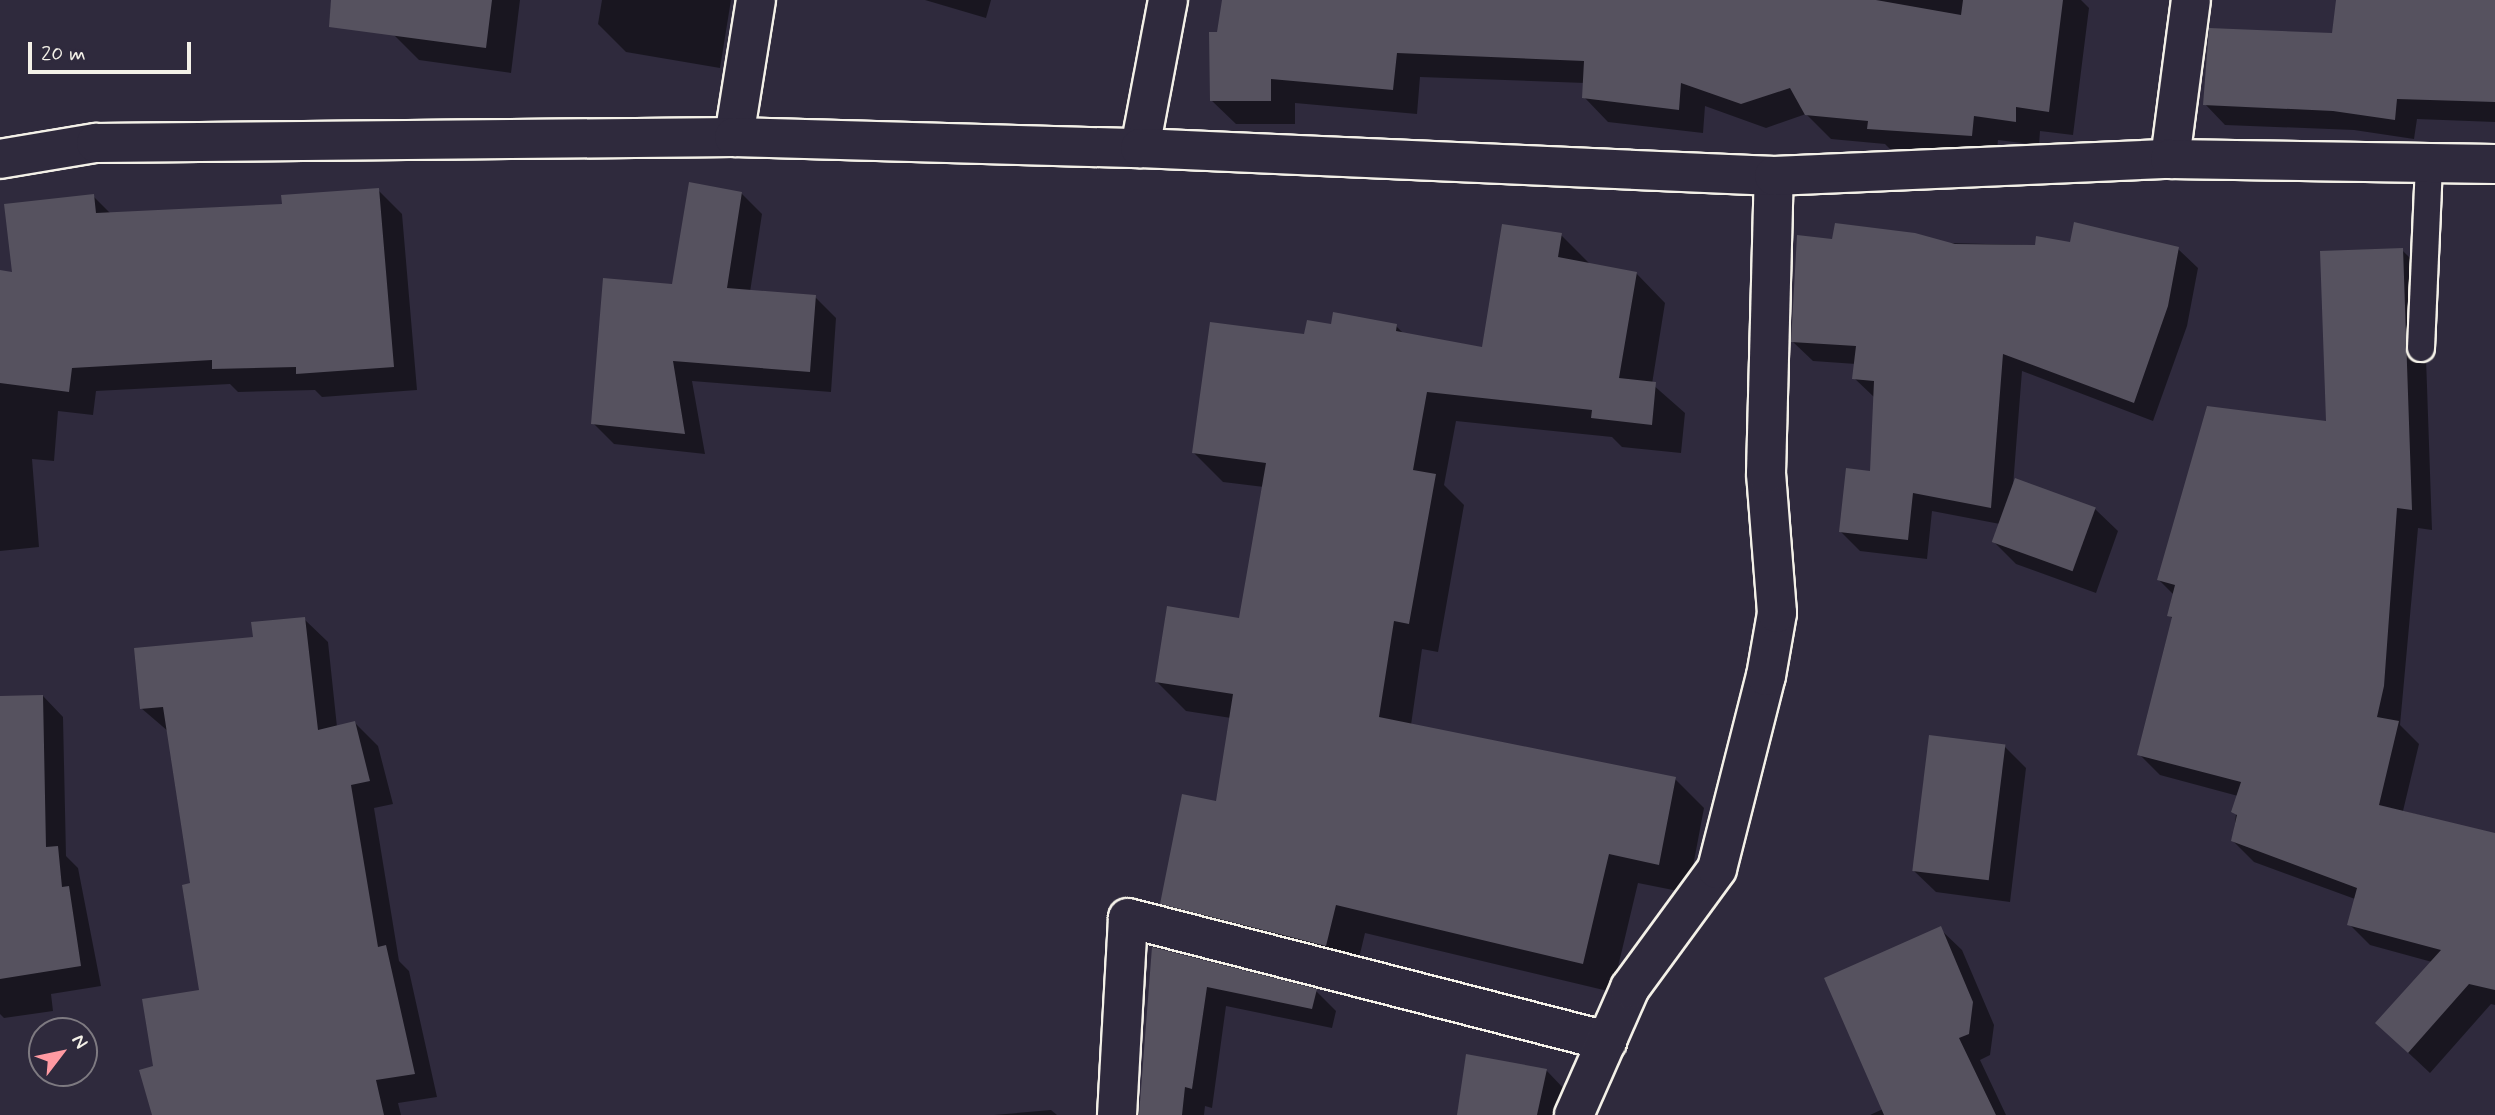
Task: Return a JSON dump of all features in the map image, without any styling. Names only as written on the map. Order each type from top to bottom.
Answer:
[{"type":"street","points":[[734,137],[756,0]]},
{"type":"street","points":[[1140,148],[1168,0]]},
{"type":"street","points":[[2170,159],[2191,0]]},
{"type":"street","points":[[0,159],[96,143],[734,137],[1140,148],[1774,176],[2170,159],[2495,164]]},
{"type":"street","points":[[1574,1115],[1630,988],[1717,869],[1766,676],[1777,613],[1766,473],[1774,176]]},
{"type":"street","points":[[1117,1115],[1128,918],[1607,1041]]},
{"type":"lane","points":[[2421,348],[2429,163]]},
{"type":"building","points":[[331,0],[492,0],[486,48],[329,27]]},
{"type":"building","points":[[1222,0],[1876,0],[1961,15],[1963,0],[2063,0],[2049,112],[2016,107],[2016,122],[1974,116],[1972,136],[1867,129],[1868,121],[1805,115],[1790,88],[1741,104],[1681,83],[1679,110],[1582,98],[1584,61],[1397,53],[1393,90],[1271,79],[1271,101],[1210,101],[1209,32],[1217,32]]},
{"type":"building","points":[[2336,0],[2495,0],[2495,102],[2397,99],[2395,120],[2333,111],[2203,105],[2209,28],[2332,33]]},
{"type":"building","points":[[689,182],[742,192],[727,288],[816,295],[810,372],[673,361],[685,434],[591,424],[603,278],[672,284]]},
{"type":"building","points":[[379,188],[394,367],[296,374],[296,367],[212,369],[212,360],[72,368],[69,392],[0,383],[0,270],[12,272],[4,204],[94,194],[96,213],[282,204],[281,195]]},
{"type":"building","points":[[2074,222],[2179,247],[2168,306],[2134,403],[2003,354],[1991,508],[1913,493],[1908,540],[1839,532],[1846,468],[1870,471],[1874,381],[1852,379],[1856,346],[1791,342],[1797,235],[1832,239],[1835,223],[1915,233],[1955,244],[2035,245],[2036,236],[2070,242]]},
{"type":"building","points":[[1502,224],[1562,233],[1558,257],[1637,272],[1619,378],[1656,382],[1652,425],[1591,418],[1592,410],[1427,392],[1413,470],[1436,474],[1409,624],[1394,621],[1379,717],[1676,777],[1659,865],[1609,854],[1583,964],[1336,905],[1326,946],[1160,904],[1182,794],[1216,801],[1233,694],[1155,682],[1167,606],[1239,618],[1266,463],[1192,453],[1210,322],[1304,334],[1307,320],[1331,324],[1333,312],[1397,324],[1396,331],[1482,347]]},
{"type":"building","points":[[2403,248],[2412,510],[2397,508],[2384,686],[2377,717],[2399,721],[2379,805],[2495,833],[2495,990],[2469,984],[2408,1053],[2375,1023],[2441,950],[2347,925],[2357,888],[2231,841],[2237,815],[2231,812],[2241,782],[2137,755],[2172,617],[2167,616],[2175,585],[2157,580],[2207,406],[2326,421],[2320,251]]},
{"type":"building","points":[[2015,478],[2096,507],[2073,571],[1992,542]]},
{"type":"building","points":[[305,617],[318,730],[355,721],[370,781],[351,785],[378,947],[386,945],[415,1074],[376,1080],[384,1115],[152,1115],[139,1070],[153,1066],[142,999],[199,990],[182,885],[190,883],[163,707],[140,709],[134,648],[253,637],[251,622]]},
{"type":"building","points":[[43,695],[46,847],[58,846],[62,887],[69,886],[81,966],[0,979],[0,696]]},
{"type":"building","points":[[1929,735],[2005,744],[1989,880],[1912,871]]},
{"type":"building","points":[[1941,926],[1973,1002],[1969,1034],[1959,1038],[1996,1115],[1884,1115],[1824,978]]},
{"type":"building","points":[[1152,947],[1317,989],[1312,1009],[1207,987],[1192,1089],[1185,1087],[1182,1115],[1139,1115]]},
{"type":"building","points":[[1466,1054],[1547,1069],[1537,1115],[1457,1115]]}]
